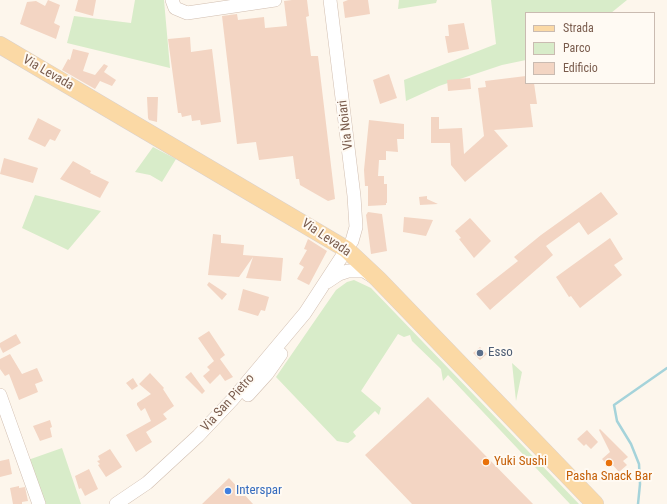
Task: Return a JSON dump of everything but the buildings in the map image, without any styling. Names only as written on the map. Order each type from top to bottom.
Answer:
[{"type":"main road","name":"Via Levada","points":[[0,45],[346,249],[378,279],[595,504]]},
{"type":"street","points":[[172,0],[175,8],[187,13],[275,0]]},
{"type":"street","name":"Via Noiari","points":[[330,0],[356,214],[356,227],[352,241],[346,249]]},
{"type":"street","points":[[118,504],[153,488],[217,428],[267,374],[291,340],[305,313],[346,249]]},
{"type":"street","points":[[323,286],[339,274],[356,270],[364,271],[378,279]]},
{"type":"street","points":[[0,395],[39,504]]},
{"type":"green space","points":[[135,0],[164,0],[170,68],[67,43],[74,16],[131,23]]},
{"type":"green space","points":[[399,0],[437,0],[436,3],[398,9]]},
{"type":"green space","points":[[491,0],[627,0],[612,12],[525,12],[525,60],[502,65],[439,86],[406,101],[404,80],[496,44]]},
{"type":"green space","points":[[153,147],[176,159],[162,182],[150,175],[135,172]]},
{"type":"green space","points":[[35,195],[101,211],[68,250],[22,228]]},
{"type":"green space","points":[[354,280],[371,288],[579,504],[570,504],[448,375],[443,381],[441,369],[412,341],[410,335],[404,337],[398,334],[361,391],[381,408],[379,415],[375,411],[353,432],[356,436],[348,443],[337,441],[276,377],[336,290],[347,282]]},
{"type":"green space","points":[[512,363],[522,372],[516,401]]},
{"type":"green space","points":[[62,448],[81,504],[46,504],[28,460]]},
{"type":"waterway","points":[[638,504],[640,484],[639,464],[631,444],[617,421],[614,405],[667,368]]},
{"type":"place","name":"Esso","points":[[480,353]]},
{"type":"place","name":"Yuki Sushi","points":[[486,462]]},
{"type":"place","name":"Pasha Snack Bar","points":[[609,463]]},
{"type":"place","name":"Interspar","points":[[228,491]]}]
